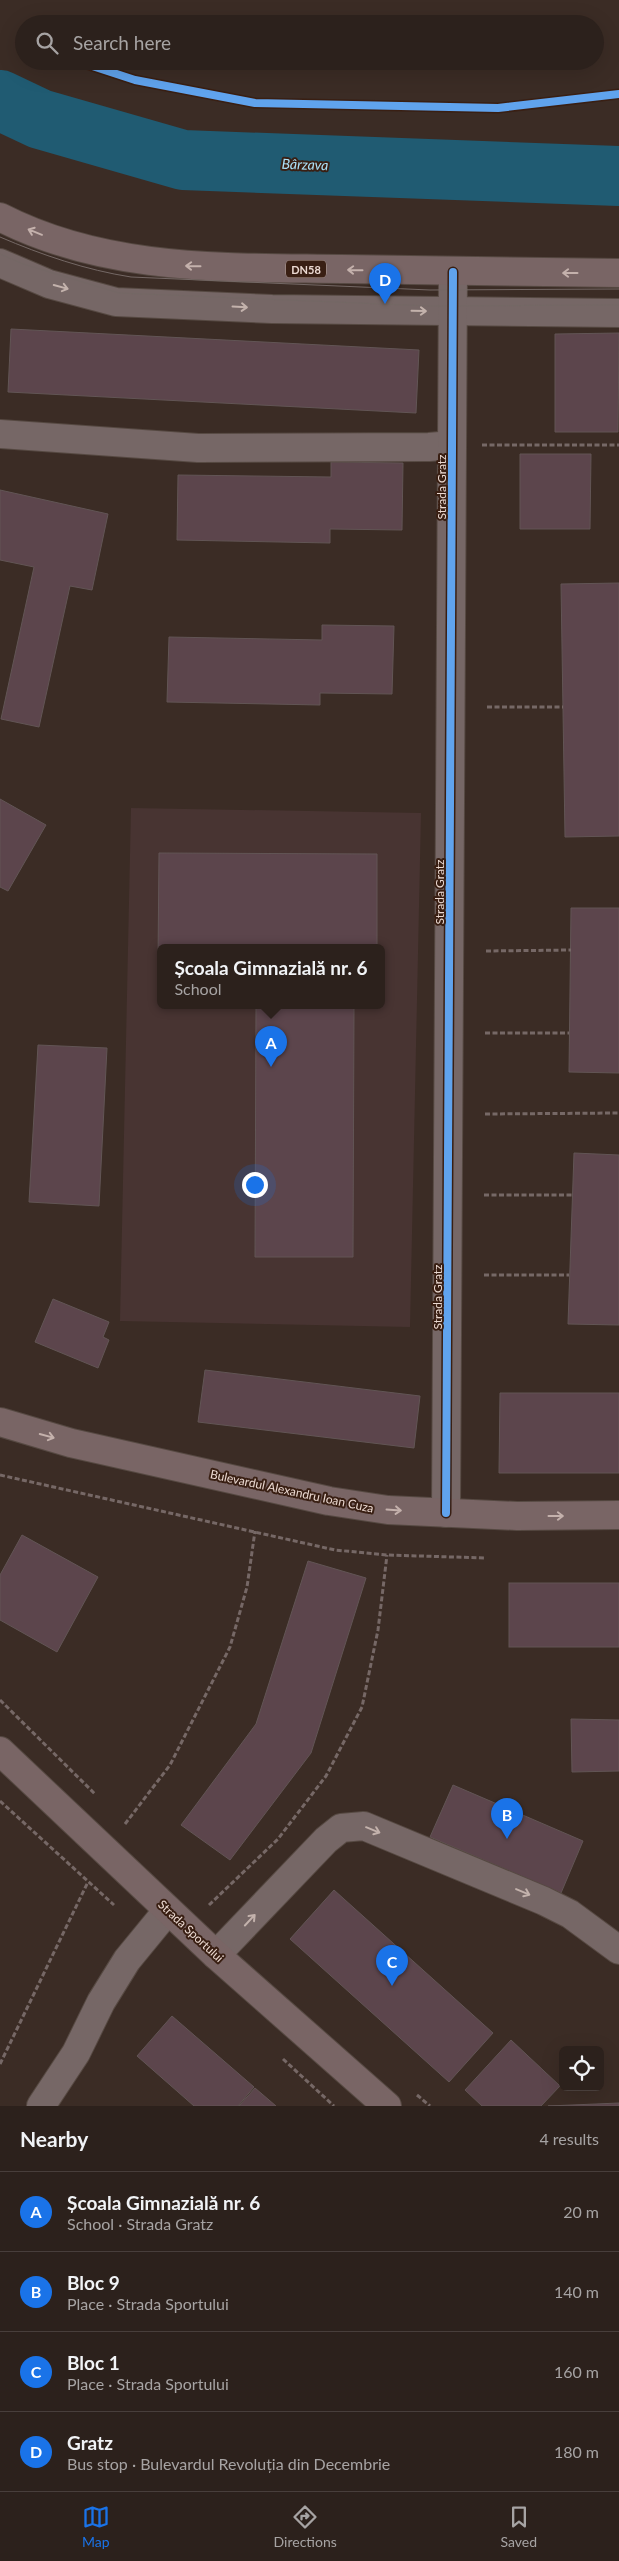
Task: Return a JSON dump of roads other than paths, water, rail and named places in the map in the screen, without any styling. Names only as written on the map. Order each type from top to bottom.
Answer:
[{"type":"main road","name":"DN58","points":[[2,223],[100,254],[179,266],[453,272],[619,273]]},
{"type":"main road","name":"Bulevardul Alexandru Ioan Cuza","points":[[0,1422],[71,1443],[329,1501],[388,1510],[619,1516]]},
{"type":"main road","name":"Strada Sportului","points":[[0,1750],[216,1955],[387,2106]]},
{"type":"street","points":[[0,263],[49,284],[116,302],[272,309],[619,313]]},
{"type":"street","name":"Strada Gratz","points":[[446,1513],[453,272]]},
{"type":"street","points":[[0,434],[198,448],[429,447],[452,445]]},
{"type":"street","points":[[216,1955],[326,1840],[341,1828],[364,1826],[544,1901],[570,1914],[619,1950]]},
{"type":"street","points":[[41,2106],[76,2053],[101,2002],[127,1960],[168,1910]]},
{"type":"waterway","name":"Bârzava","points":[[0,100],[40,119],[183,160],[619,176]]},
{"type":"tram line","points":[[0,237],[64,261],[131,277],[430,290],[619,289]]},
{"type":"tram line","points":[[0,254],[23,264],[119,293],[429,306],[619,305]]},
{"type":"place","name":"Gratz","points":[[385,304]]},
{"type":"place","name":"Școala Gimnazială nr. 6","points":[[271,1067]]},
{"type":"place","name":"Bloc 9","points":[[507,1839]]},
{"type":"place","name":"Bloc 1","points":[[392,1986]]}]
